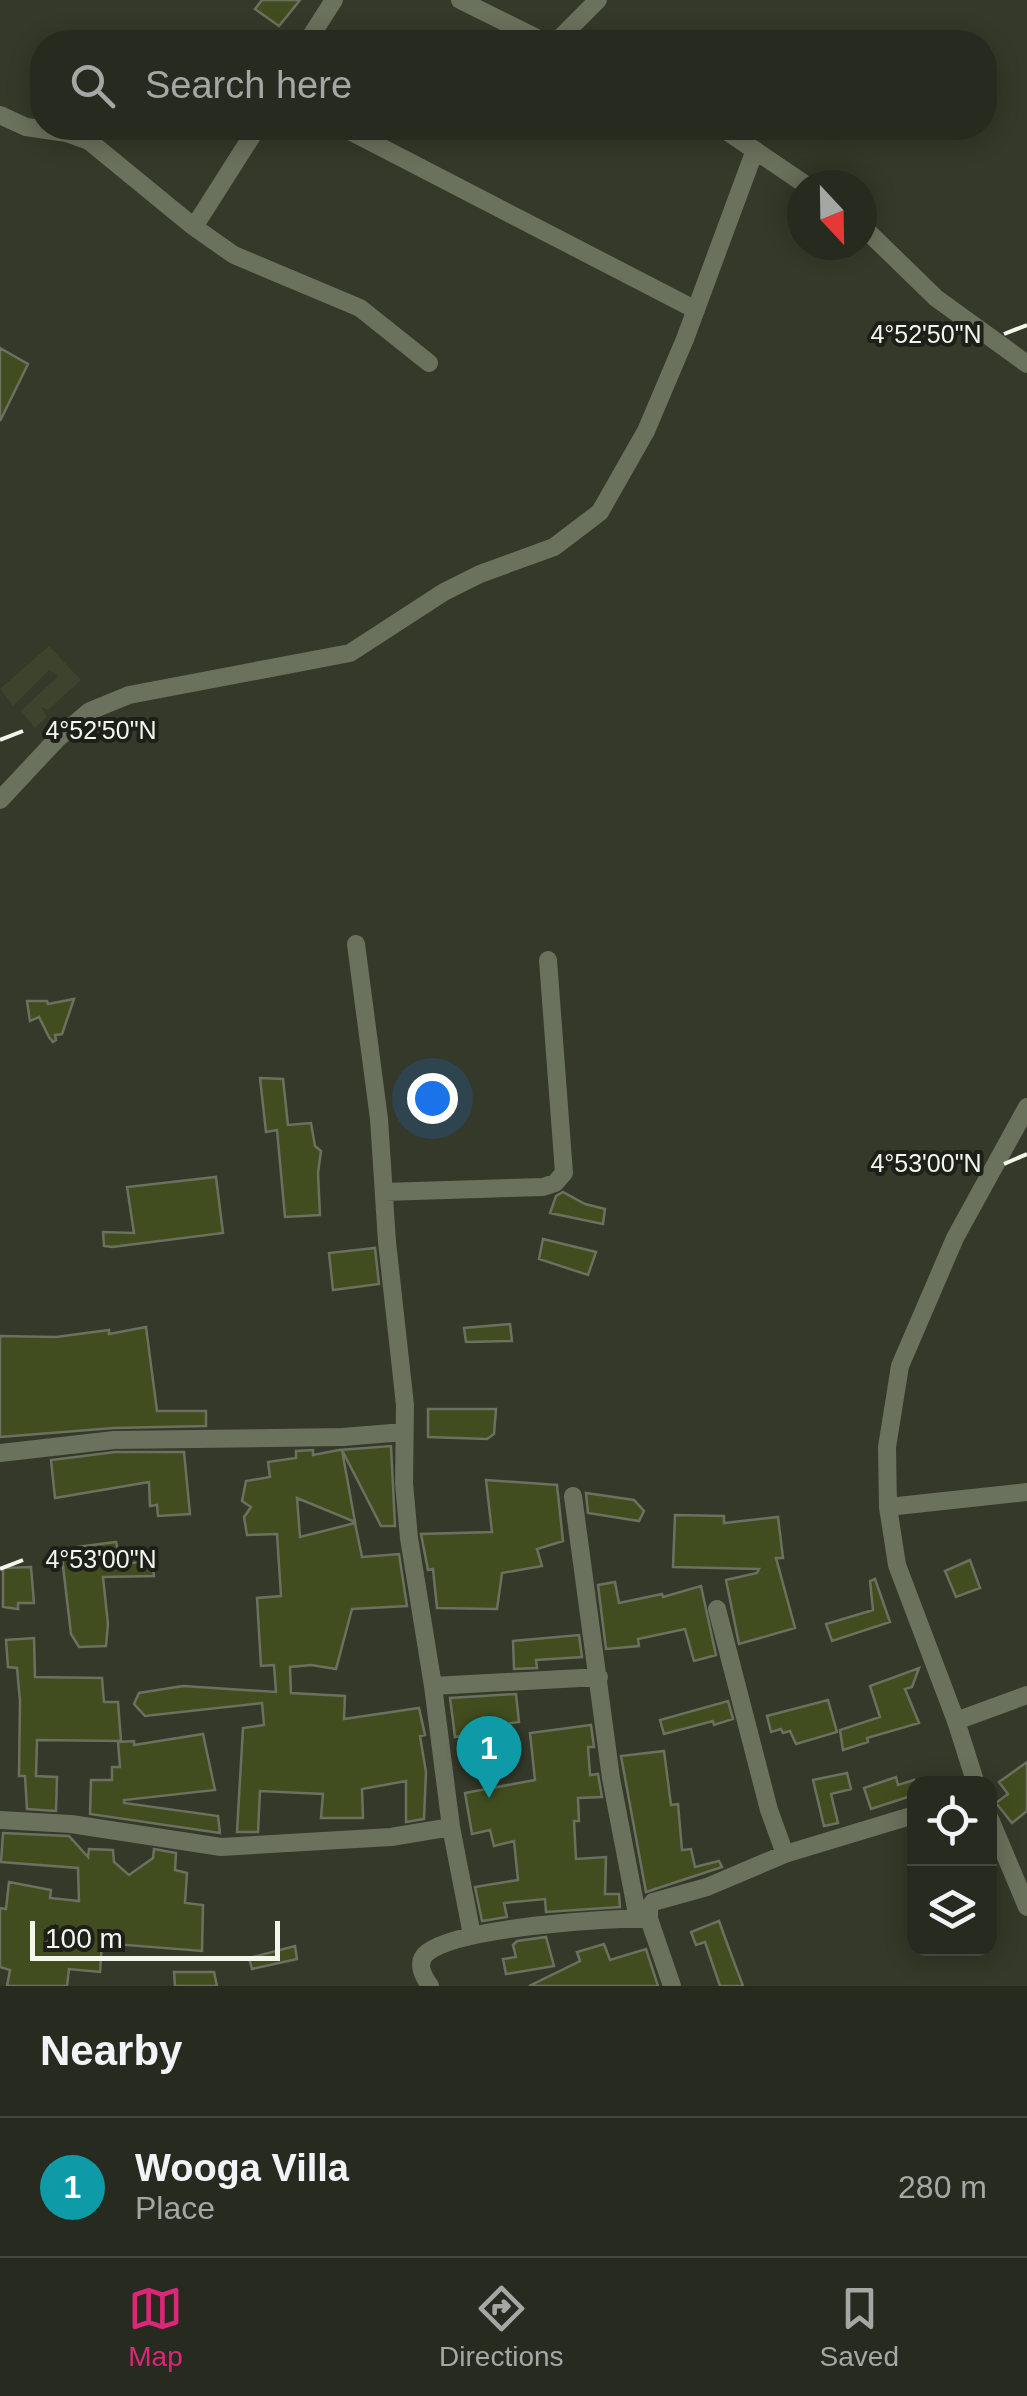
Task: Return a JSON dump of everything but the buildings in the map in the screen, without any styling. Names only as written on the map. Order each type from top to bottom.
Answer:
[{"type":"street","points":[[315,30],[334,0]]},
{"type":"street","points":[[460,0],[521,30]]},
{"type":"street","points":[[568,30],[598,0]]},
{"type":"street","points":[[0,115],[30,128]]},
{"type":"street","points":[[87,140],[234,255],[360,308],[429,364]]},
{"type":"street","points":[[194,227],[248,140]]},
{"type":"street","points":[[367,140],[696,310]]},
{"type":"street","points":[[741,140],[787,172]]},
{"type":"street","points":[[0,800],[58,738],[90,711],[129,695],[350,654],[444,592],[480,574],[554,547],[600,512],[646,431],[756,150]]},
{"type":"street","points":[[877,241],[936,298],[1027,364]]},
{"type":"street","points":[[356,944],[379,1120],[405,1405],[409,1538],[451,1827],[472,1935]]},
{"type":"street","points":[[384,1192],[544,1187],[555,1184],[564,1173],[548,960]]},
{"type":"street","points":[[974,1776],[897,1565],[888,1507],[887,1446],[900,1366],[955,1238],[1027,1106]]},
{"type":"street","points":[[0,1453],[114,1440],[343,1437],[404,1432]]},
{"type":"street","points":[[888,1507],[1027,1492]]},
{"type":"street","points":[[573,1496],[611,1778],[643,1919],[672,1986]]},
{"type":"street","points":[[717,1609],[769,1810],[786,1854]]},
{"type":"street","points":[[433,1686],[599,1677]]},
{"type":"street","points":[[956,1720],[1027,1696]]},
{"type":"street","points":[[643,1919],[660,1898],[707,1887],[786,1854],[907,1817]]},
{"type":"street","points":[[0,1820],[70,1824],[222,1847],[391,1837],[451,1827]]},
{"type":"street","points":[[997,1835],[1027,1906]]},
{"type":"street","points":[[430,1986],[421,1974],[427,1952],[472,1935],[578,1922],[643,1919]]},
{"type":"shaded area","points":[[49,646],[81,680],[48,710],[41,707],[47,717],[35,728],[21,711],[58,676],[49,670],[13,706],[0,689]]},
{"type":"place","name":"Wooga Villa","points":[[489,1798]]}]
